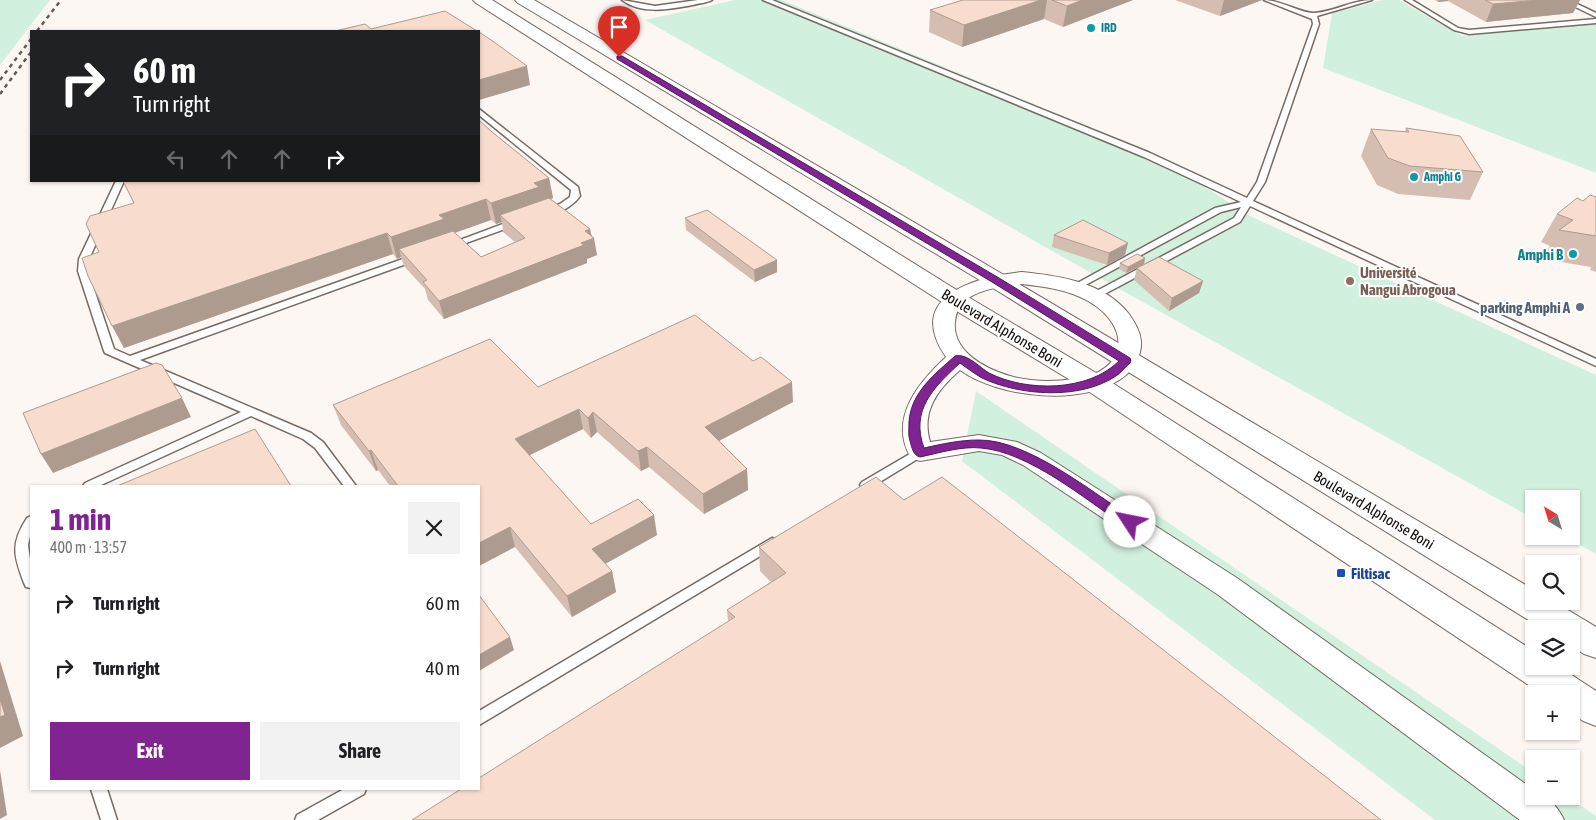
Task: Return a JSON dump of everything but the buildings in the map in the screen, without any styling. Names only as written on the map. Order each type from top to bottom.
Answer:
[{"type":"main road","name":"Boulevard Alphonse Boni","points":[[481,0],[954,299],[1094,383],[1596,710]]},
{"type":"main road","name":"Boulevard Alphonse Boni","points":[[523,0],[996,280],[1126,361],[1556,620]]},
{"type":"main road","name":"Boulevard Alphonse Boni","points":[[1580,634],[1596,644]]},
{"type":"street","points":[[1022,278],[1049,280],[1074,287],[1094,296],[1116,312],[1127,328],[1131,344],[1126,361],[1113,374],[1094,383],[1059,390],[1021,387],[986,376],[959,358],[945,338],[943,317],[954,299],[972,288],[996,280],[1022,278]]},
{"type":"street","points":[[959,358],[922,395],[916,413],[914,436],[920,452],[980,443],[1008,448],[1032,459],[1227,586],[1547,820]]},
{"type":"lane","points":[[624,0],[636,6],[650,8],[709,0]]},
{"type":"lane","points":[[766,0],[1138,151],[1596,363]]},
{"type":"lane","points":[[1094,296],[1237,220],[1261,182],[1316,24],[1315,18],[1266,0]]},
{"type":"lane","points":[[1310,16],[1369,0]]},
{"type":"lane","points":[[1408,0],[1456,29],[1469,32],[1596,21]]},
{"type":"lane","points":[[1564,0],[1596,15]]},
{"type":"lane","points":[[130,360],[567,204],[576,196],[575,189],[480,112]]},
{"type":"lane","points":[[120,182],[89,246],[84,259],[83,271],[109,351],[252,411],[313,440],[349,485]]},
{"type":"lane","points":[[1074,287],[1218,210],[1248,203]]},
{"type":"lane","points":[[92,485],[252,411]]},
{"type":"lane","points":[[853,494],[920,452]]},
{"type":"lane","points":[[30,523],[23,535],[20,551],[30,580]]},
{"type":"lane","points":[[480,719],[786,535]]},
{"type":"lane","points":[[99,790],[109,820]]},
{"type":"lane","points":[[303,820],[356,790]]},
{"type":"green space","points":[[0,0],[50,0],[0,65]]},
{"type":"green space","points":[[735,0],[782,0],[1150,152],[1252,217],[1596,375],[1596,554],[1580,545],[1580,490],[1525,490],[1525,514],[1114,286],[645,20]]},
{"type":"green space","points":[[1383,0],[1399,0],[1462,36],[1596,23],[1596,173],[1323,68],[1332,13]]},
{"type":"green space","points":[[976,391],[1525,767],[1525,805],[1580,805],[1596,816],[1596,820],[1435,820],[962,461]]},
{"type":"railway","points":[[38,30],[61,0]]},
{"type":"railway","points":[[0,80],[30,40]]},
{"type":"railway","points":[[0,94],[30,53]]},
{"type":"place","name":"IRD","points":[[1091,28]]},
{"type":"place","name":"Amphi G","points":[[1414,177]]},
{"type":"place","name":"Amphi B","points":[[1573,254]]},
{"type":"place","name":"Université Nangui Abrogoua","points":[[1350,281]]},
{"type":"place","name":"parking Amphi A","points":[[1580,307]]},
{"type":"place","name":"Filtisac","points":[[1341,573]]},
{"type":"route","points":[[619,57],[996,280],[1126,361],[1113,374],[1094,383],[1059,390],[1021,387],[986,376],[959,358],[922,395],[916,413],[914,436],[920,452],[980,443],[1008,448],[1032,459],[1130,522]]}]
